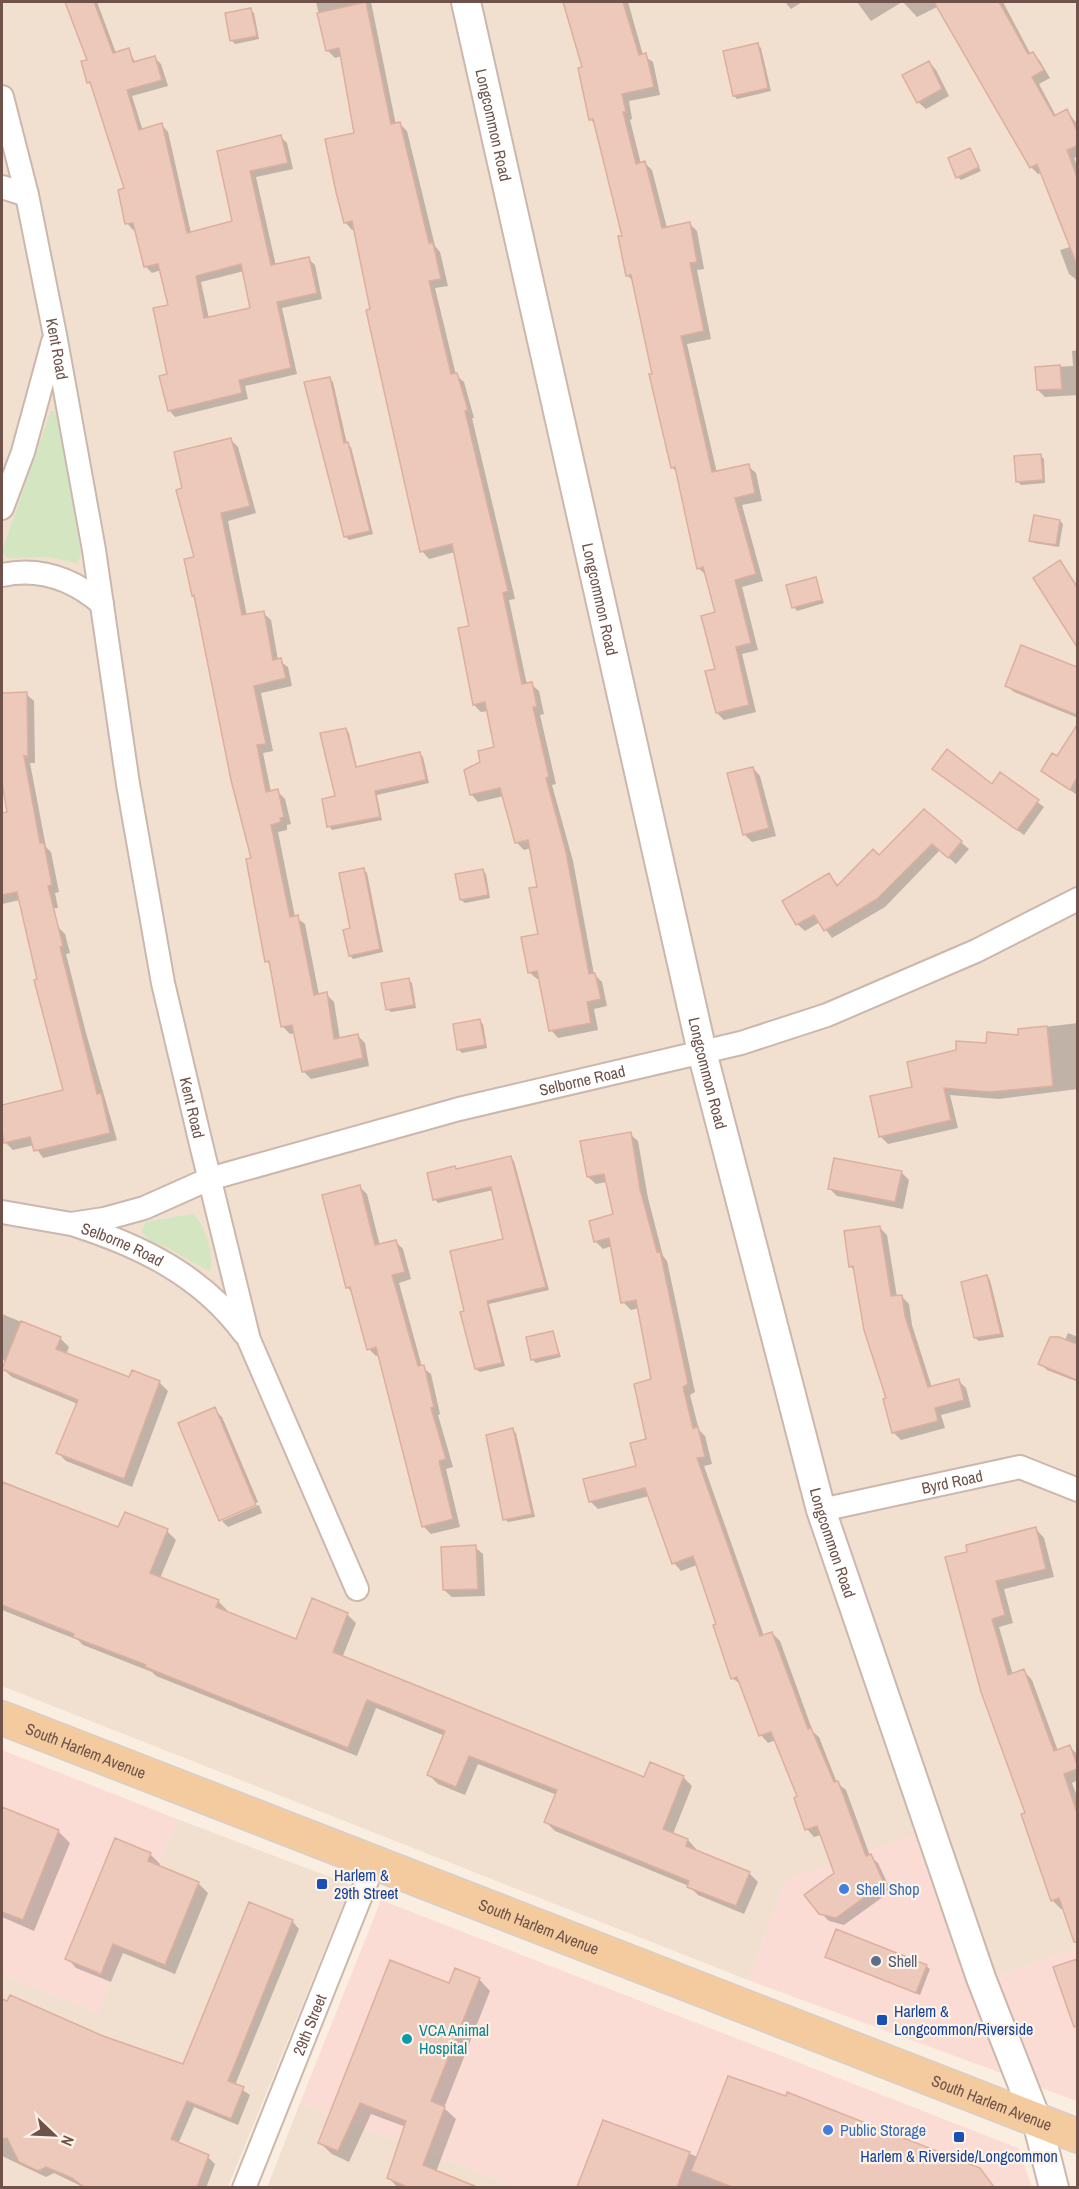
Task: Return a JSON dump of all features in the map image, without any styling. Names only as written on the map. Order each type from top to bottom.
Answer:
[{"type":"main road","name":"South Harlem Avenue","points":[[2,1718],[1077,2136]]},
{"type":"street","name":"Longcommon Road","points":[[466,2],[702,1052],[821,1510],[981,1978],[1037,2121],[1054,2187]]},
{"type":"street","name":"Kent Road","points":[[2,97],[27,195],[56,335],[102,604],[128,784],[163,983],[249,1340],[357,1589]]},
{"type":"street","points":[[2,186],[27,195]]},
{"type":"street","points":[[2,508],[23,452],[56,335]]},
{"type":"street","points":[[2,575],[34,572],[51,575],[85,589],[102,604]]},
{"type":"street","name":"Selborne Road","points":[[71,1224],[104,1219],[144,1208],[210,1179],[459,1109],[741,1043],[827,1015],[976,951],[1077,899]]},
{"type":"street","name":"Selborne Road","points":[[2,1212],[71,1224],[127,1243],[185,1275],[229,1312],[249,1340]]},
{"type":"street","name":"Byrd Road","points":[[821,1510],[1020,1467],[1077,1490]]},
{"type":"street","name":"29th Street","points":[[244,2187],[374,1863]]},
{"type":"shaded area","points":[[2,2],[1077,2],[1077,1948],[976,1983],[786,1879],[748,1980],[2,1686]]},
{"type":"shaded area","points":[[2,1750],[177,1819],[98,2013],[2,1974]]},
{"type":"shaded area","points":[[177,1819],[351,1885],[228,2187],[2,2187],[2,1974],[98,2013]]},
{"type":"shaded area","points":[[921,1832],[976,1983],[1077,1948],[1077,2101],[748,1980],[786,1879]]},
{"type":"shaded area","points":[[381,1900],[1018,2148],[1032,2187],[517,2187],[300,2103]]},
{"type":"shaded area","points":[[300,2103],[517,2187],[267,2188]]},
{"type":"green space","points":[[51,411],[54,411],[58,418],[81,555],[77,563],[50,557],[7,558],[2,551]]},
{"type":"green space","points":[[192,1214],[200,1223],[208,1241],[211,1259],[209,1271],[168,1248],[150,1241],[141,1231],[146,1222]]},
{"type":"building","points":[[65,2],[94,2],[113,53],[129,48],[133,62],[155,56],[162,80],[127,90],[139,130],[162,123],[187,233],[232,221],[217,151],[281,135],[288,163],[250,171],[271,265],[309,257],[317,293],[277,302],[291,368],[239,380],[242,393],[168,411],[159,376],[167,374],[153,308],[168,305],[158,264],[144,267],[133,223],[125,224],[118,190],[124,188],[90,82],[87,83],[81,61],[87,60]],"holes":[[[241,264],[250,308],[204,318],[196,276]]]},
{"type":"building","points":[[366,2],[391,124],[400,122],[429,243],[433,243],[441,279],[429,281],[451,374],[457,373],[468,410],[465,411],[508,591],[503,593],[522,684],[532,682],[537,707],[533,707],[549,777],[546,778],[566,852],[589,974],[595,973],[601,999],[587,1002],[591,1023],[549,1031],[537,971],[528,973],[521,937],[538,934],[529,888],[537,887],[528,840],[515,843],[500,788],[470,795],[464,770],[480,762],[478,751],[494,747],[485,702],[473,705],[458,628],[469,626],[452,544],[420,552],[366,310],[370,309],[352,221],[344,223],[336,192],[325,139],[354,133],[339,48],[326,51],[317,13]]},
{"type":"building","points":[[563,2],[623,2],[639,55],[646,53],[654,87],[622,94],[626,112],[623,112],[636,164],[645,161],[662,228],[690,222],[697,262],[690,263],[704,331],[681,336],[712,472],[749,464],[755,493],[735,498],[756,574],[735,580],[751,643],[736,647],[749,705],[716,713],[705,671],[715,669],[701,616],[715,612],[703,567],[697,569],[675,467],[671,468],[649,374],[652,374],[631,275],[626,276],[618,236],[622,236],[593,119],[589,120],[578,68],[582,67]]},
{"type":"building","points":[[934,2],[999,2],[1028,54],[1033,52],[1044,70],[1032,77],[1054,116],[1067,109],[1077,131],[1077,146],[1067,150],[1077,177],[1077,265],[1037,164],[1030,168]]},
{"type":"building","points":[[251,8],[257,36],[230,41],[225,13]]},
{"type":"building","points":[[758,43],[768,88],[733,96],[723,51]]},
{"type":"building","points":[[929,61],[942,89],[917,103],[902,75]]},
{"type":"building","points":[[970,148],[979,167],[956,178],[948,158]]},
{"type":"building","points":[[1060,365],[1062,389],[1037,390],[1035,367]]},
{"type":"building","points":[[330,377],[344,443],[348,442],[370,531],[344,537],[304,382]]},
{"type":"building","points":[[231,438],[250,506],[221,513],[242,615],[264,611],[273,660],[281,658],[286,678],[254,686],[266,744],[257,745],[266,792],[278,789],[284,817],[280,818],[281,822],[271,825],[290,917],[298,915],[314,995],[327,992],[334,1039],[358,1034],[363,1058],[302,1072],[292,1025],[281,1027],[269,961],[265,962],[246,859],[251,858],[231,780],[194,595],[192,596],[184,559],[194,557],[176,490],[182,488],[174,452]]},
{"type":"building","points":[[1041,454],[1043,480],[1016,482],[1014,456]]},
{"type":"building","points":[[1034,515],[1060,520],[1056,545],[1029,541]]},
{"type":"building","points":[[1060,560],[1077,587],[1077,647],[1033,578]]},
{"type":"building","points":[[816,577],[822,600],[792,608],[786,585]]},
{"type":"building","points":[[1021,645],[1077,667],[1077,715],[1005,686]]},
{"type":"building","points":[[27,692],[28,756],[24,756],[40,843],[44,843],[52,885],[48,886],[63,946],[60,947],[97,1094],[101,1093],[110,1133],[34,1151],[30,1137],[4,1143],[2,1131],[2,1105],[63,1090],[34,980],[37,979],[17,892],[2,895],[2,813],[7,812],[2,782],[2,693]]},
{"type":"building","points":[[1077,725],[1077,778],[1070,790],[1041,771],[1052,753],[1057,756]]},
{"type":"building","points":[[346,728],[356,767],[420,752],[426,780],[375,791],[380,817],[327,827],[322,799],[335,796],[320,733]]},
{"type":"building","points":[[947,749],[992,784],[1000,772],[1039,800],[1017,830],[932,769]]},
{"type":"building","points":[[753,767],[769,828],[743,835],[727,773]]},
{"type":"building","points":[[924,809],[962,841],[948,858],[932,844],[877,899],[824,931],[814,915],[796,925],[782,901],[829,873],[837,886],[873,849],[879,855]]},
{"type":"building","points":[[364,868],[380,949],[349,956],[343,930],[350,928],[339,873]]},
{"type":"building","points":[[483,869],[488,895],[460,900],[455,874]]},
{"type":"building","points":[[409,978],[414,1005],[386,1010],[381,983]]},
{"type":"building","points":[[480,1019],[485,1045],[457,1050],[453,1024]]},
{"type":"building","points":[[1047,1026],[1053,1086],[990,1092],[944,1088],[951,1120],[879,1137],[870,1096],[912,1087],[907,1062],[956,1050],[956,1041],[986,1043],[987,1032],[1018,1035],[1018,1029]]},
{"type":"building","points":[[631,1132],[640,1189],[657,1252],[660,1251],[688,1384],[683,1387],[693,1428],[698,1427],[705,1457],[697,1458],[760,1636],[772,1632],[808,1729],[811,1728],[834,1782],[838,1781],[866,1856],[871,1854],[884,1883],[836,1918],[819,1914],[804,1895],[834,1873],[817,1826],[805,1830],[794,1798],[797,1796],[771,1732],[759,1736],[737,1677],[731,1679],[713,1625],[716,1624],[693,1556],[672,1564],[645,1488],[589,1502],[583,1479],[636,1466],[630,1443],[646,1439],[634,1384],[651,1379],[636,1300],[621,1303],[609,1238],[594,1242],[589,1221],[613,1214],[604,1174],[587,1177],[580,1141]]},
{"type":"building","points":[[511,1156],[546,1287],[487,1301],[502,1363],[475,1369],[460,1312],[464,1311],[450,1251],[503,1239],[491,1187],[433,1200],[427,1173],[455,1166],[456,1169]]},
{"type":"building","points":[[834,1158],[902,1171],[895,1202],[828,1189]]},
{"type":"building","points":[[360,1185],[375,1245],[396,1240],[405,1272],[392,1275],[418,1366],[424,1365],[434,1407],[431,1408],[446,1459],[439,1461],[453,1519],[422,1527],[376,1347],[367,1350],[350,1287],[346,1288],[322,1195]]},
{"type":"building","points":[[880,1226],[891,1296],[902,1295],[905,1316],[928,1387],[959,1379],[964,1400],[935,1408],[938,1421],[892,1433],[883,1399],[886,1398],[864,1330],[853,1266],[849,1267],[844,1231]]},
{"type":"building","points":[[987,1275],[1001,1334],[974,1338],[961,1282]]},
{"type":"building","points":[[21,1321],[61,1337],[56,1349],[129,1377],[132,1370],[160,1381],[124,1479],[56,1453],[78,1400],[2,1369]]},
{"type":"building","points":[[553,1331],[559,1354],[531,1360],[526,1337]]},
{"type":"building","points":[[1050,1337],[1059,1337],[1077,1344],[1077,1380],[1038,1364]]},
{"type":"building","points":[[215,1407],[256,1505],[219,1521],[178,1423]]},
{"type":"building","points":[[513,1428],[532,1514],[503,1520],[486,1435]]},
{"type":"building","points":[[2,1482],[118,1527],[125,1512],[168,1529],[150,1573],[219,1600],[216,1607],[296,1639],[312,1598],[348,1613],[333,1652],[644,1777],[650,1762],[684,1776],[663,1829],[688,1839],[686,1846],[750,1872],[736,1906],[687,1887],[689,1881],[544,1822],[557,1790],[469,1756],[456,1787],[427,1775],[445,1731],[367,1700],[348,1748],[145,1667],[146,1665],[73,1637],[74,1634],[2,1605]]},
{"type":"building","points":[[1036,1527],[1046,1569],[996,1581],[1005,1615],[992,1619],[1008,1675],[1024,1669],[1054,1751],[1070,1745],[1077,1765],[1077,1769],[1064,1774],[1077,1813],[1077,1942],[1074,1942],[1059,1898],[1051,1901],[1021,1814],[1025,1813],[981,1692],[945,1557],[967,1552],[966,1545]]},
{"type":"building","points":[[476,1545],[478,1589],[443,1590],[441,1547]]},
{"type":"building","points":[[2,1807],[59,1830],[23,1920],[2,1912]]},
{"type":"building","points":[[115,1838],[151,1853],[148,1861],[199,1882],[165,1965],[113,1944],[101,1974],[65,1959]]},
{"type":"building","points":[[249,1902],[293,1920],[228,2081],[244,2087],[231,2119],[187,2101],[171,2139],[209,2155],[197,2187],[84,2187],[72,2178],[46,2167],[38,2171],[19,2162],[7,2138],[2,2139],[2,1999],[7,2001],[10,1995],[103,2036],[183,2064]]},
{"type":"building","name":"Shell","points":[[836,1929],[927,1965],[916,1993],[825,1957]]},
{"type":"building","points":[[1077,1959],[1077,2026],[1074,2027],[1053,1967]]},
{"type":"building","name":"VCA Animal Hospital","points":[[390,1960],[449,1983],[455,1968],[480,1978],[431,2101],[445,2107],[423,2165],[477,2187],[407,2187],[387,2178],[406,2121],[360,2103],[338,2151],[318,2143]]},
{"type":"building","name":"Public Storage","points":[[728,2076],[786,2096],[787,2092],[980,2168],[994,2187],[732,2187],[691,2171]]},
{"type":"building","points":[[603,2120],[690,2152],[677,2187],[577,2187]]},
{"type":"place","name":"Harlem & 29th Street","points":[[322,1884]]},
{"type":"place","name":"Shell Shop","points":[[844,1889]]},
{"type":"place","name":"Shell","points":[[876,1961]]},
{"type":"place","name":"Harlem & Longcommon/Riverside","points":[[882,2020]]},
{"type":"place","name":"VCA Animal Hospital","points":[[407,2039]]},
{"type":"place","name":"Public Storage","points":[[828,2130]]},
{"type":"place","name":"Harlem & Riverside/Longcommon","points":[[959,2137]]}]
